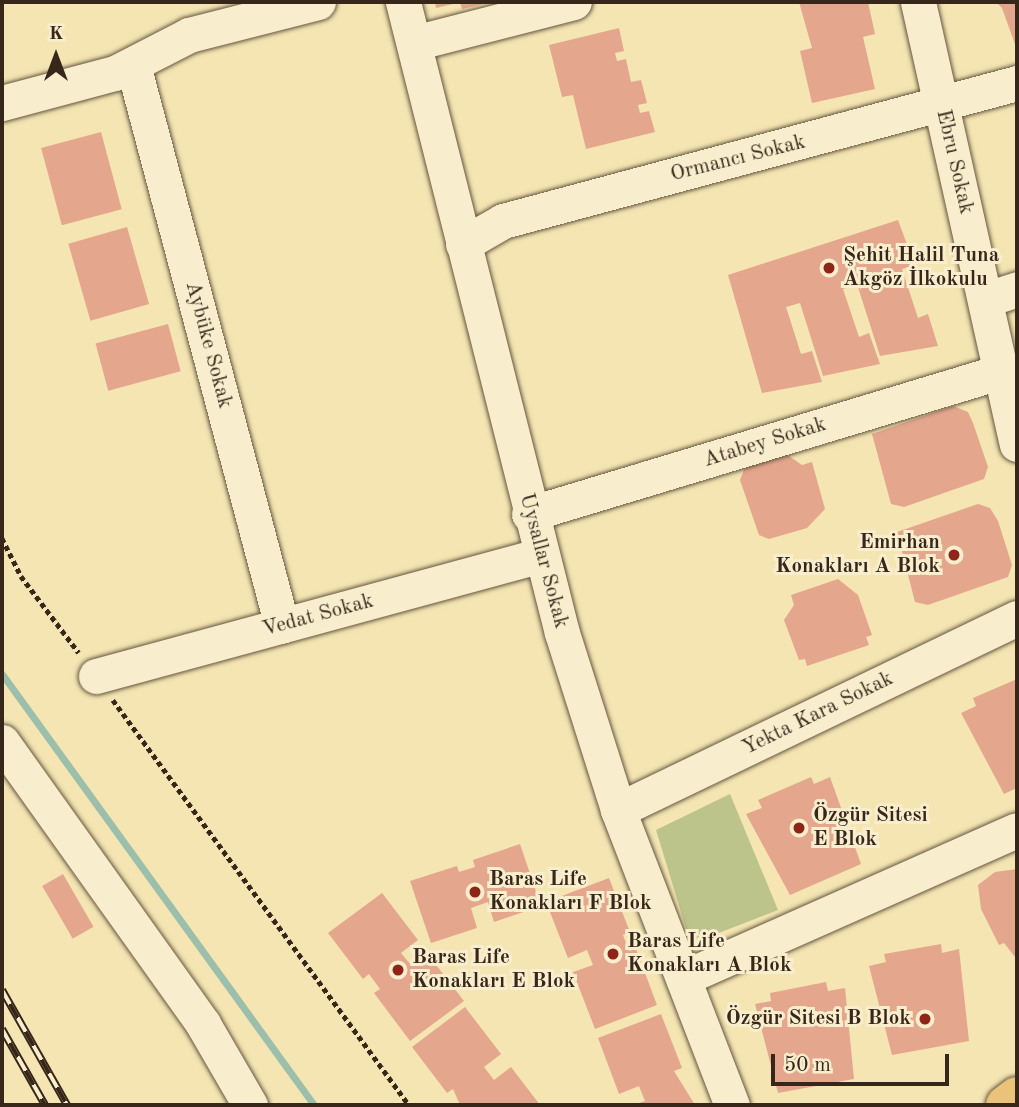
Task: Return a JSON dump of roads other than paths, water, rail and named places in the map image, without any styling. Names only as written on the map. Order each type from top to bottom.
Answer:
[{"type":"main road","points":[[1005,1105],[1017,1096]]},
{"type":"street","points":[[2,103],[133,65],[189,35],[318,2]]},
{"type":"street","name":"Uysallar Sokak","points":[[403,2],[540,555],[618,810],[732,1105]]},
{"type":"street","points":[[414,43],[573,2]]},
{"type":"street","name":"Ebru Sokak","points":[[918,2],[941,108],[1002,294],[1002,371],[1017,444]]},
{"type":"street","name":"Aybüke Sokak","points":[[133,65],[282,625]]},
{"type":"street","name":"Ormancı Sokak","points":[[463,244],[515,217],[941,108],[1017,83]]},
{"type":"street","name":"Atabey Sokak","points":[[529,514],[1002,371]]},
{"type":"street","name":"Vedat Sokak","points":[[96,676],[540,555]]},
{"type":"street","name":"Yekta Kara Sokak","points":[[618,810],[1017,618]]},
{"type":"street","points":[[2,743],[203,1024],[250,1105]]},
{"type":"street","points":[[683,978],[1017,830]]},
{"type":"waterway","points":[[2,674],[314,1105]]},
{"type":"railway","points":[[2,990],[67,1105]]},
{"type":"railway","points":[[2,1029],[45,1105]]},
{"type":"place","name":"Şehit Halil Tuna Akgöz İlkokulu","points":[[829,268]]},
{"type":"place","name":"Emirhan Konakları A Blok","points":[[954,555]]},
{"type":"place","name":"Özgür Sitesi E Blok","points":[[799,828]]},
{"type":"place","name":"Baras Life Konakları F Blok","points":[[475,892]]},
{"type":"place","name":"Baras Life Konakları A Blok","points":[[613,954]]},
{"type":"place","name":"Baras Life Konakları E Blok","points":[[398,970]]},
{"type":"place","name":"Özgür Sitesi B Blok","points":[[925,1019]]}]
